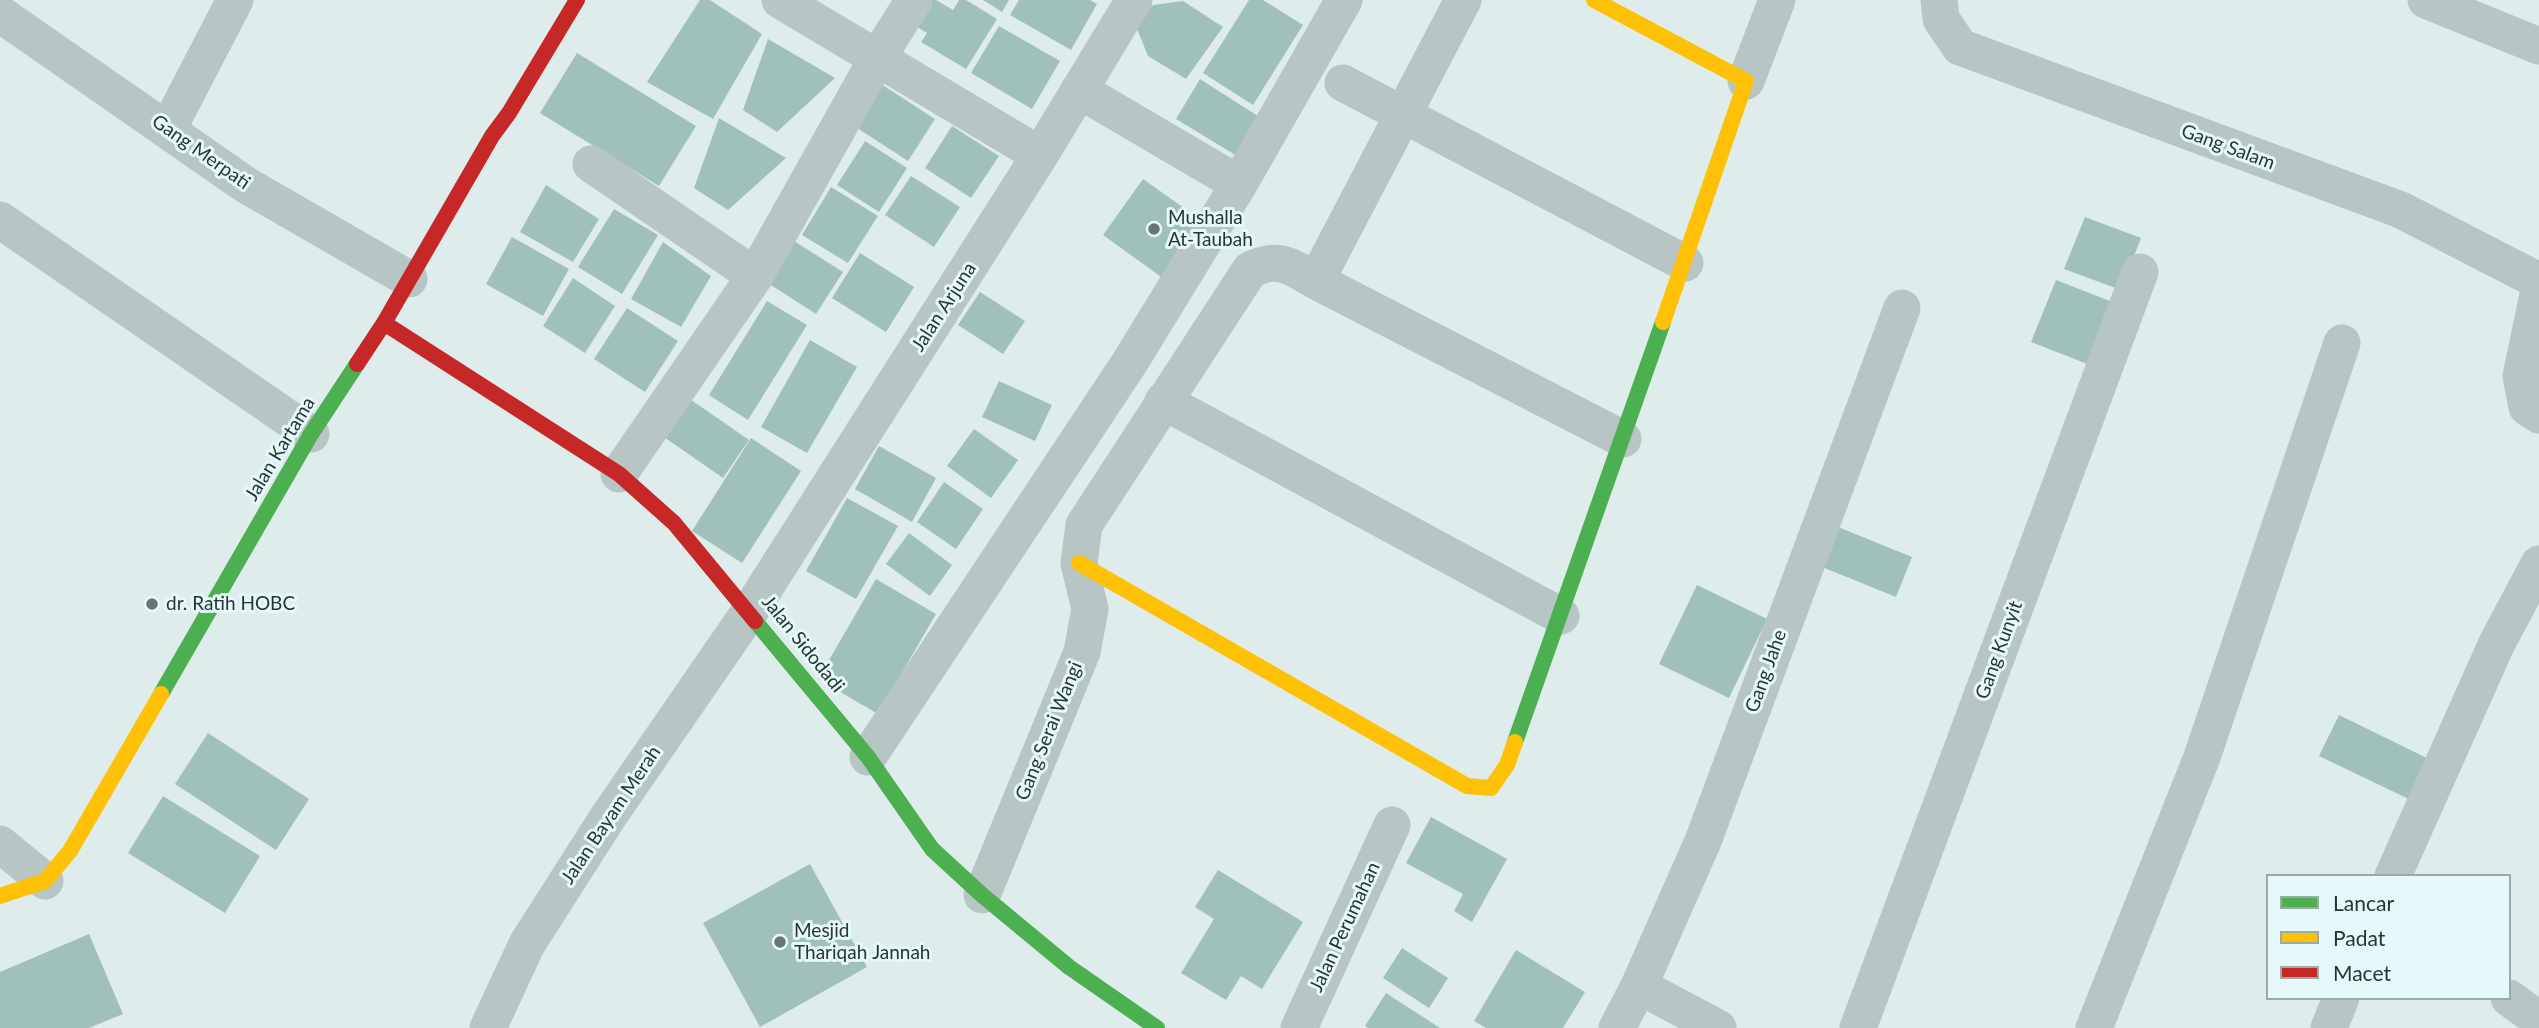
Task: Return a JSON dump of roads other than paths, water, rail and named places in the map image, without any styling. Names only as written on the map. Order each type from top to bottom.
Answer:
[{"type":"street","points":[[168,129],[235,0]]},
{"type":"street","name":"Jalan Kartama","points":[[45,881],[70,851],[311,434],[384,323],[492,136],[509,113],[577,0]]},
{"type":"street","points":[[780,0],[1040,155]]},
{"type":"street","points":[[620,474],[755,276],[878,57],[914,0]]},
{"type":"street","name":"Jalan Arjuna","points":[[750,611],[1040,155],[1134,0]]},
{"type":"street","points":[[868,757],[1130,362],[1239,184],[1344,0]]},
{"type":"street","points":[[1316,281],[1463,0]]},
{"type":"street","points":[[1594,0],[1746,81]]},
{"type":"street","points":[[1623,439],[1287,264],[1265,263],[1250,271],[1084,525],[1079,563],[1467,786],[1491,788],[1507,765],[1561,616],[1685,263],[1746,81],[1777,0]]},
{"type":"street","name":"Gang Salam","points":[[1939,0],[1941,19],[1960,47],[2401,211],[2539,281]]},
{"type":"street","points":[[2426,0],[2539,46]]},
{"type":"street","name":"Gang Merpati","points":[[0,14],[246,185],[408,279]]},
{"type":"street","points":[[1343,83],[1685,263]]},
{"type":"street","points":[[1079,90],[1239,184]]},
{"type":"street","points":[[591,164],[755,276]]},
{"type":"street","points":[[0,220],[311,434]]},
{"type":"street","name":"Gang Kunyit","points":[[1858,1028],[2140,272]]},
{"type":"street","points":[[2539,290],[2521,376],[2527,407],[2539,415]]},
{"type":"street","name":"Gang Jahe","points":[[1617,1028],[1639,986],[1703,841],[1902,308]]},
{"type":"street","name":"Jalan Sidodadi","points":[[384,323],[620,474],[674,523],[750,611],[868,757],[932,849],[982,895],[1069,967],[1157,1028]]},
{"type":"street","points":[[2094,1028],[2203,757],[2342,343]]},
{"type":"street","points":[[1163,401],[1561,616]]},
{"type":"street","name":"Gang Serai Wangi","points":[[982,895],[1082,652],[1090,608],[1079,563]]},
{"type":"street","points":[[2394,874],[2497,643],[2539,564]]},
{"type":"street","name":"Jalan Bayam Merah","points":[[488,1028],[527,944],[608,817],[750,611]]},
{"type":"street","name":"Jalan Perumahan","points":[[1299,1028],[1392,825]]},
{"type":"street","points":[[0,844],[45,881]]},
{"type":"street","points":[[0,896],[45,881]]},
{"type":"street","points":[[1639,986],[1718,1028]]},
{"type":"street","points":[[2329,1028],[2340,1000]]},
{"type":"street","points":[[2511,1000],[2539,1020]]},
{"type":"place","name":"Mushalla At-Taubah","points":[[1154,229]]},
{"type":"place","name":"dr. Ratih HOBC","points":[[152,604]]},
{"type":"place","name":"Mesjid Thariqah Jannah","points":[[780,942]]}]
